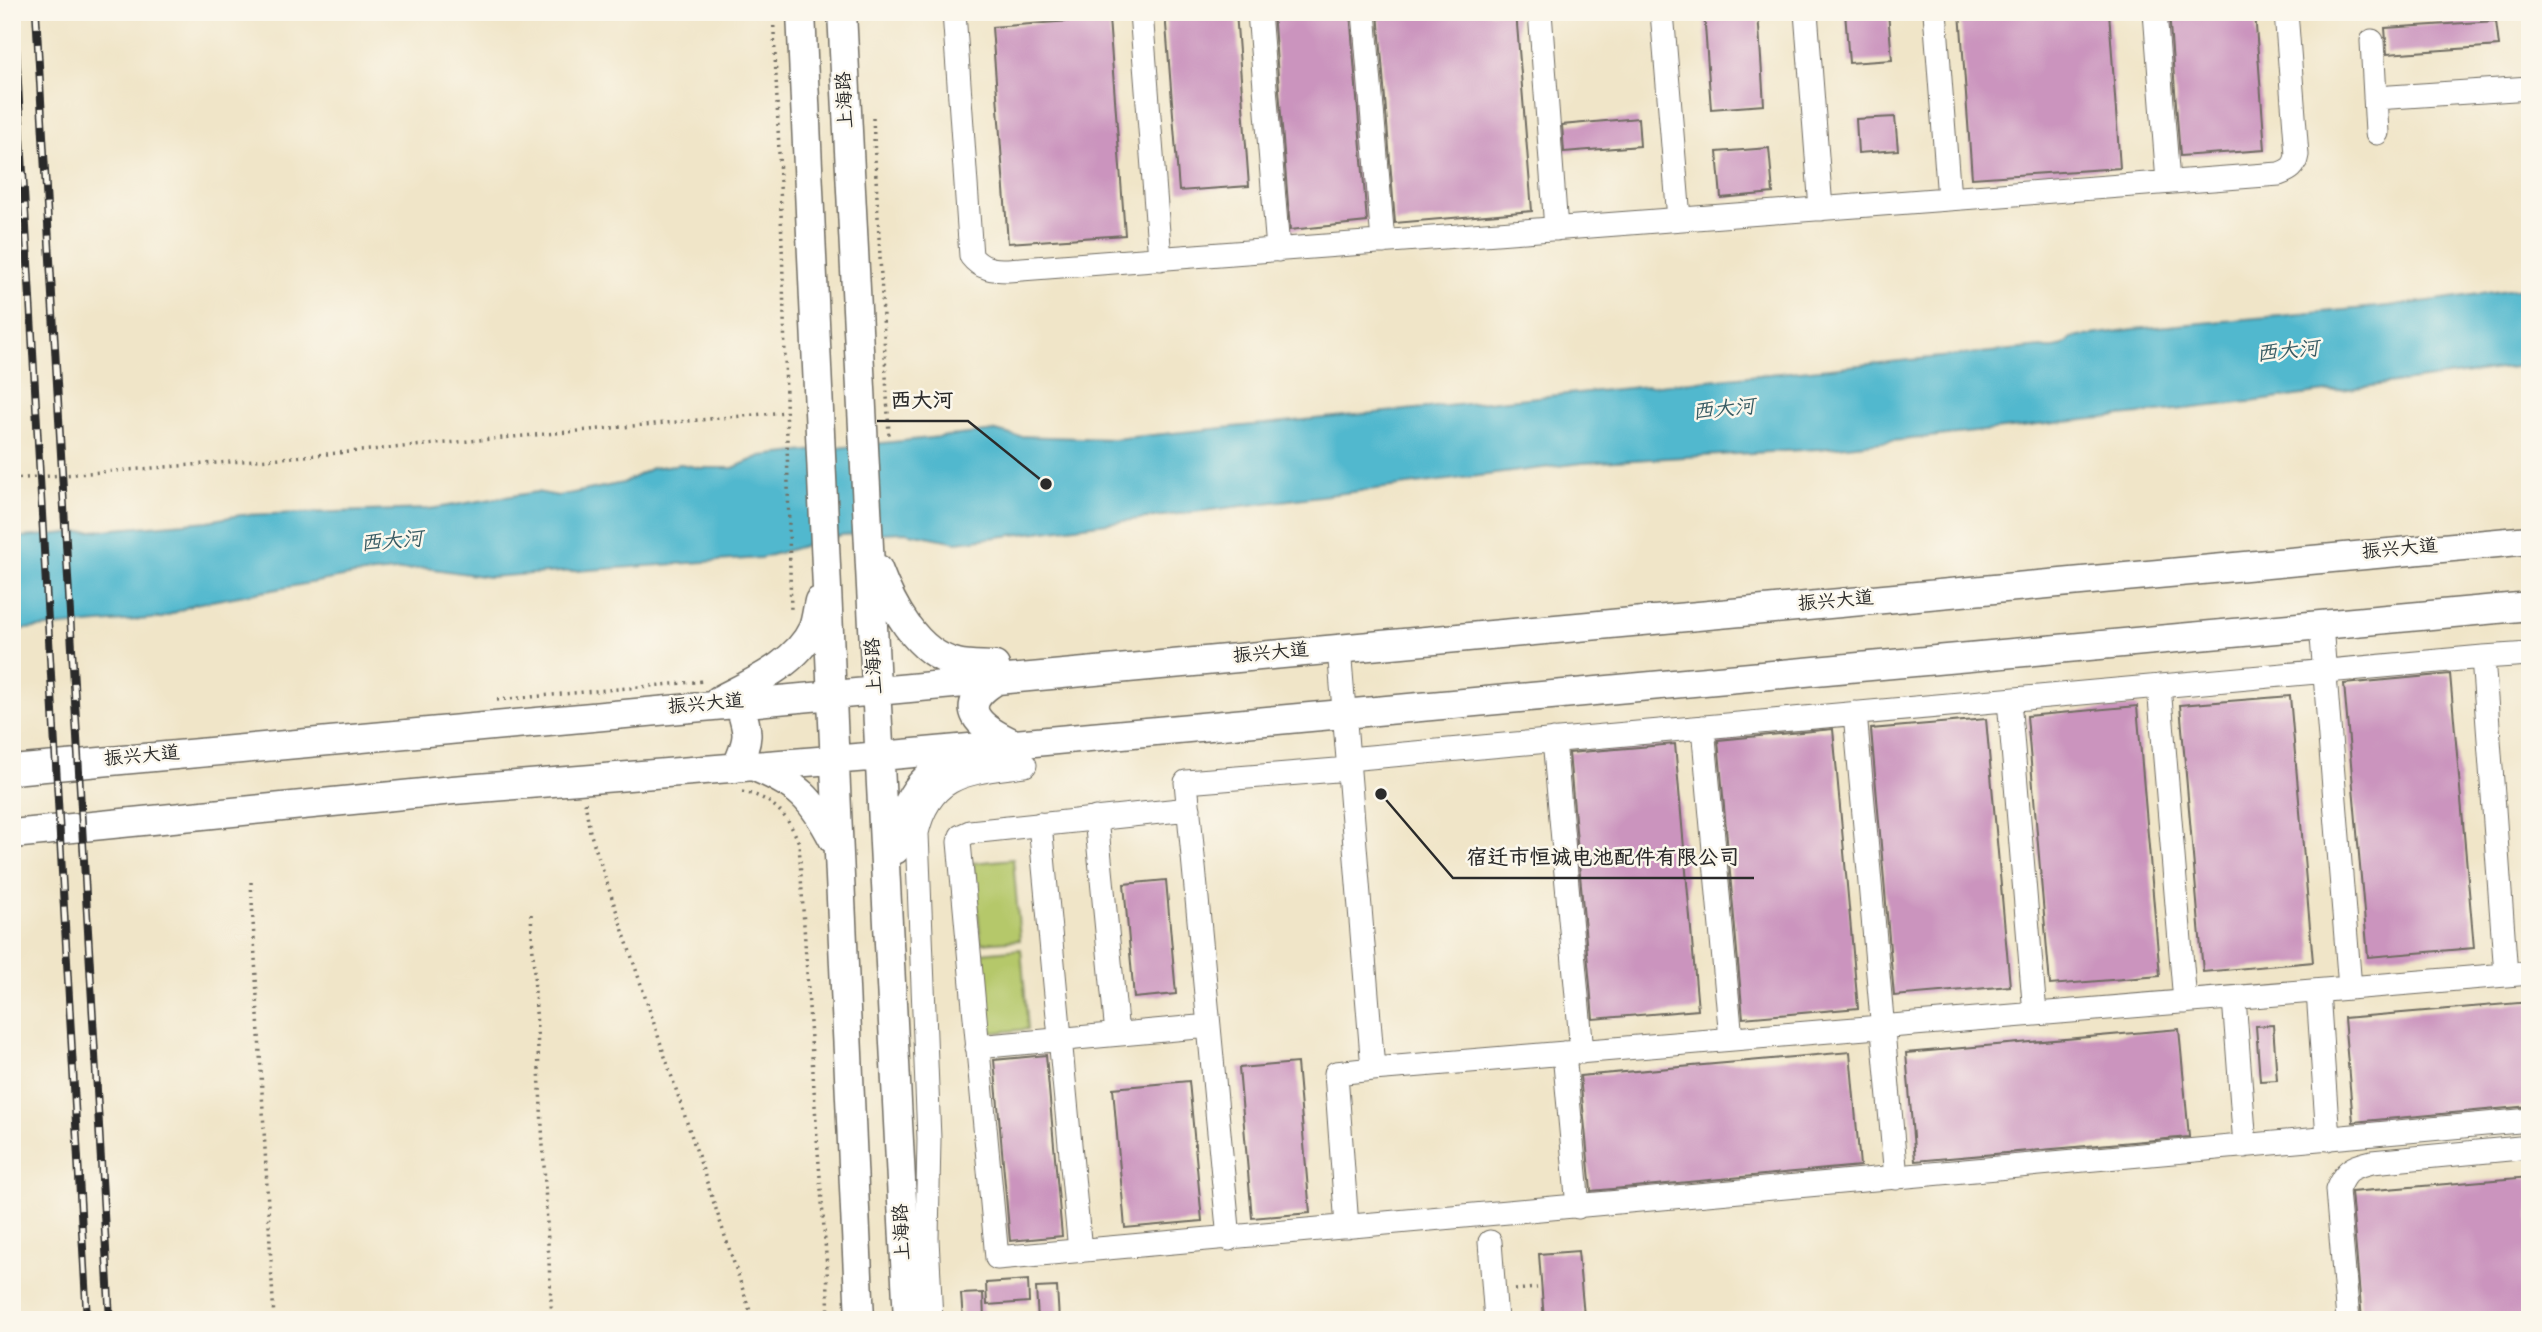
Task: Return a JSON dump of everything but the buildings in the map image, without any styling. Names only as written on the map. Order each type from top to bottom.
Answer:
[{"type":"main road","points":[[801,12],[860,1320]]},
{"type":"main road","name":"上海路","points":[[842,12],[908,1320]]},
{"type":"main road","name":"振兴大道","points":[[12,770],[709,693],[739,703],[2530,540]]},
{"type":"main road","points":[[870,547],[897,612],[912,633],[934,652],[955,663],[1075,672]]},
{"type":"main road","points":[[825,574],[840,599],[858,603],[873,598]]},
{"type":"main road","points":[[709,693],[772,672],[793,654],[813,628],[825,574]]},
{"type":"main road","points":[[742,775],[833,760],[975,747],[1020,754],[1344,714],[2530,606]]},
{"type":"main road","points":[[997,680],[981,690],[976,699],[975,713],[980,723],[1020,754]]},
{"type":"main road","points":[[739,703],[748,731],[742,775]]},
{"type":"main road","points":[[887,894],[902,816],[917,787],[938,766],[975,747]]},
{"type":"main road","points":[[12,834],[453,790],[581,780],[742,775],[780,778],[800,791],[818,810],[837,848]]},
{"type":"main road","points":[[837,848],[846,831],[859,826],[870,826],[884,834]]},
{"type":"lane","points":[[954,12],[971,256],[978,265],[994,270],[2279,174],[2295,164],[2297,155],[2286,12]]},
{"type":"lane","points":[[1141,12],[1160,259]]},
{"type":"lane","points":[[1259,12],[1278,250]]},
{"type":"lane","points":[[1364,12],[1382,242]]},
{"type":"lane","points":[[1540,12],[1556,229]]},
{"type":"lane","points":[[1662,12],[1679,219]]},
{"type":"lane","points":[[1806,12],[1821,209]]},
{"type":"lane","points":[[1935,12],[1950,199]]},
{"type":"lane","points":[[2155,12],[2168,182]]},
{"type":"lane","points":[[2372,41],[2377,133]]},
{"type":"lane","points":[[2375,98],[2530,88]]},
{"type":"lane","points":[[2321,625],[2350,988]]},
{"type":"lane","points":[[1339,648],[1373,1069]]},
{"type":"lane","points":[[1229,1239],[1186,782],[1554,740],[2530,654]]},
{"type":"lane","points":[[2483,657],[2506,975]]},
{"type":"lane","points":[[2159,686],[2185,1002]]},
{"type":"lane","points":[[2009,700],[2035,1014]]},
{"type":"lane","points":[[1855,713],[1895,1178]]},
{"type":"lane","points":[[1703,727],[1731,1040]]},
{"type":"lane","points":[[1554,740],[1573,1053],[1577,1206]]},
{"type":"lane","points":[[931,1320],[927,1238],[929,1139],[916,833],[934,792],[950,782],[1020,754]]},
{"type":"lane","points":[[1189,809],[970,832],[961,836],[959,842],[997,1258],[2530,1120]]},
{"type":"lane","points":[[1096,818],[1117,1034]]},
{"type":"lane","points":[[1040,824],[1080,1251]]},
{"type":"lane","points":[[1347,1227],[1336,1073],[2530,973]]},
{"type":"lane","points":[[2318,990],[2328,1139]]},
{"type":"lane","points":[[2234,998],[2245,1146]]},
{"type":"lane","points":[[977,1047],[1209,1026]]},
{"type":"lane","points":[[2348,1320],[2337,1189],[2344,1174],[2357,1165],[2372,1162],[2530,1147]]},
{"type":"lane","points":[[1490,1242],[1496,1320]]},
{"type":"path","points":[[773,12],[780,148],[791,612]]},
{"type":"path","points":[[873,108],[889,435]]},
{"type":"path","points":[[12,478],[295,457],[786,412]]},
{"type":"path","points":[[484,702],[524,696],[709,693]]},
{"type":"path","points":[[742,775],[747,793],[771,804],[789,819],[799,843],[829,1320]]},
{"type":"path","points":[[581,780],[590,832],[753,1320]]},
{"type":"path","points":[[251,882],[274,1320]]},
{"type":"path","points":[[531,914],[552,1320]]},
{"type":"green space","points":[[1013,859],[1020,940],[981,943],[973,863]]},
{"type":"green space","points":[[1021,949],[1028,1029],[989,1033],[981,953]]},
{"type":"water","points":[[2530,287],[2530,365],[2258,401],[1819,449],[1582,463],[957,542],[905,532],[842,535],[761,558],[489,577],[426,568],[354,575],[195,604],[162,618],[12,630],[12,538],[208,521],[241,515],[429,509],[537,492],[558,496],[623,483],[652,468],[681,464],[700,468],[733,468],[761,456],[996,431],[1015,436],[1113,439],[2041,347],[2054,348],[2071,338],[2134,329],[2400,305]]},
{"type":"railway","points":[[14,12],[87,1320]]},
{"type":"railway","points":[[36,12],[110,1320]]},
{"type":"place","name":"西大河","points":[[1046,484]]},
{"type":"place","name":"宿迁市恒诚电池配件有限公司","points":[[1381,794]]}]
